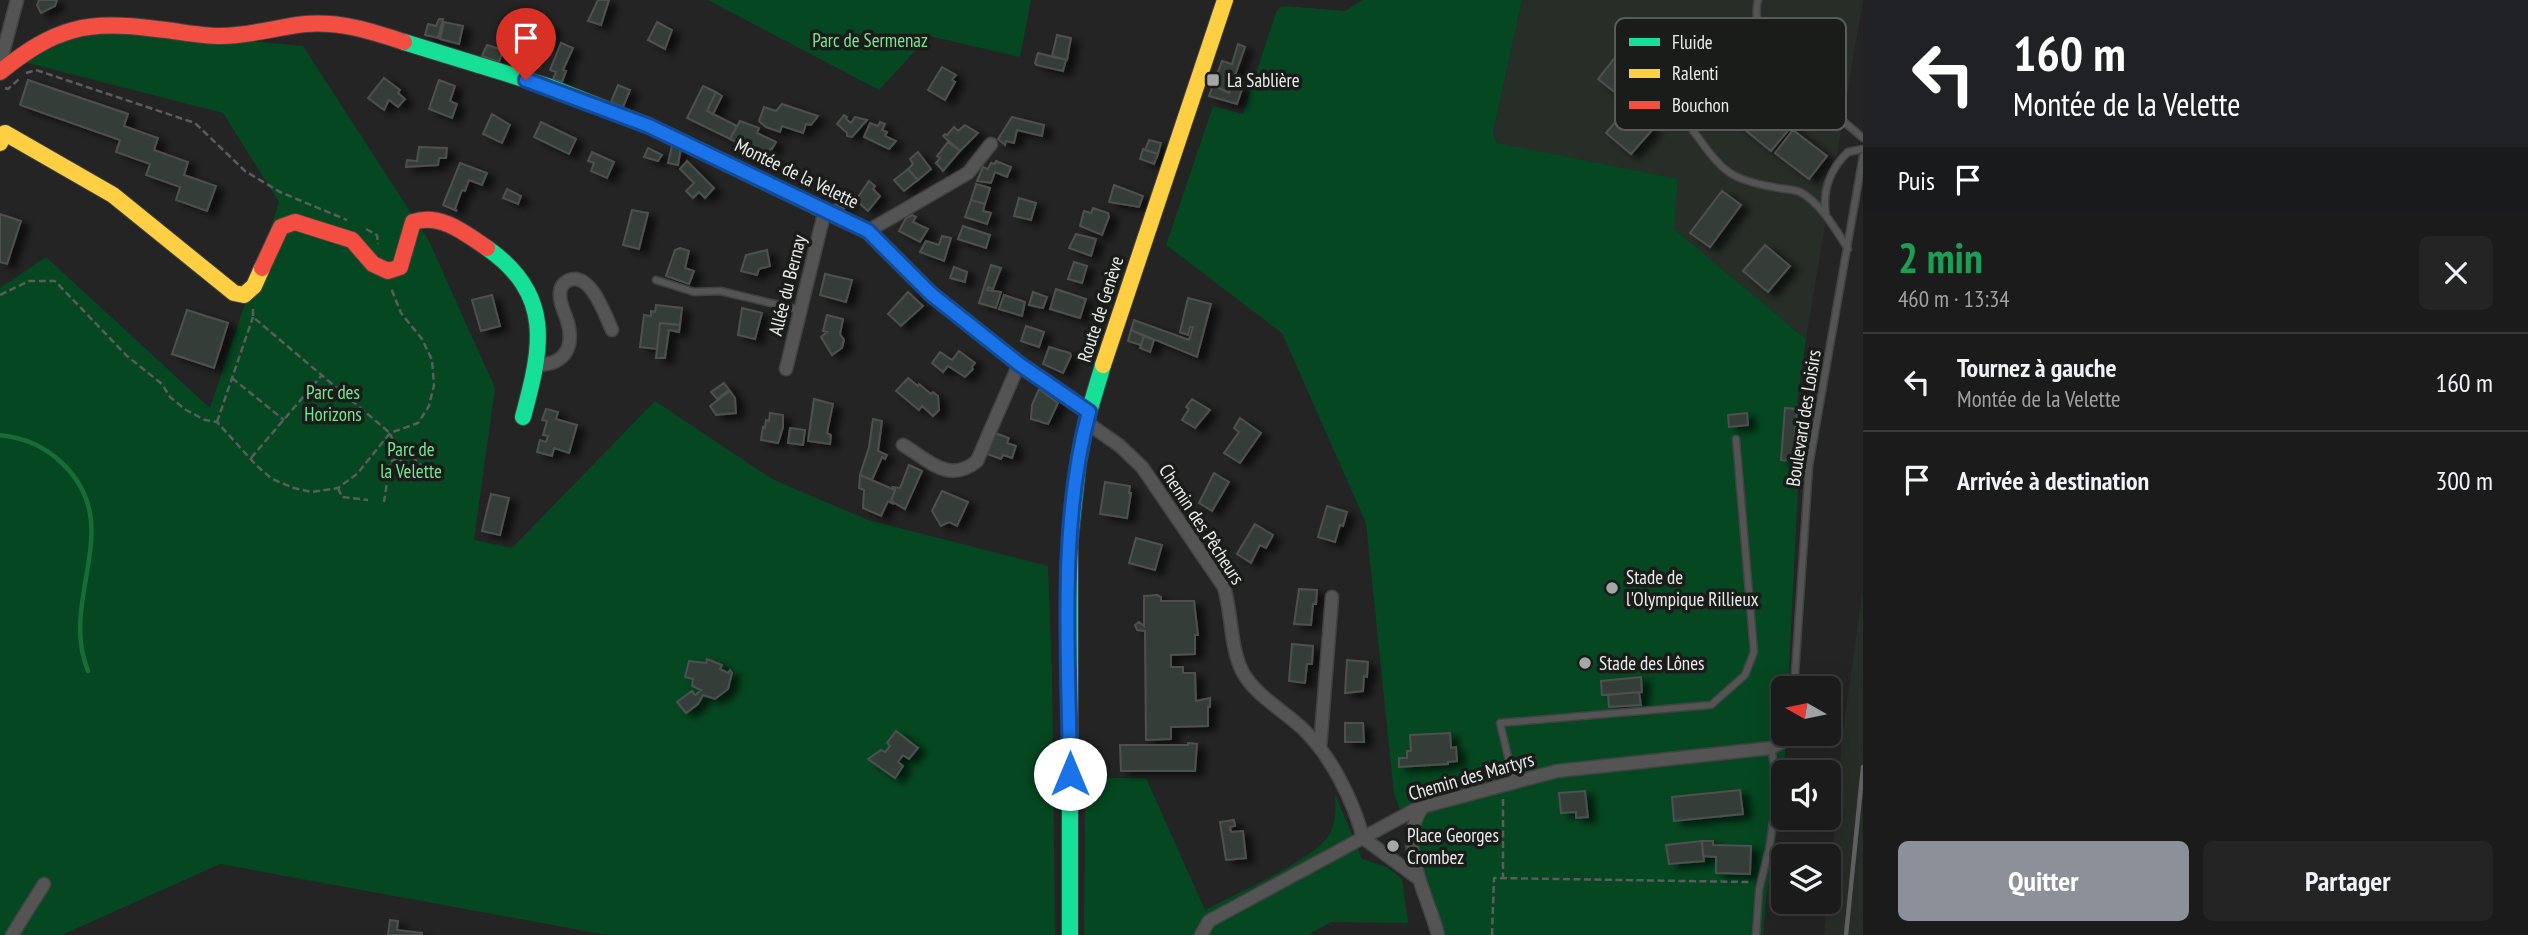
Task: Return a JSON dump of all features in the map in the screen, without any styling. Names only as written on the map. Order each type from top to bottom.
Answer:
[{"type":"street","points":[[0,64],[17,0]]},
{"type":"street","name":"Route de Genève","points":[[1070,935],[1070,540],[1078,465],[1088,417],[1109,346],[1221,2]]},
{"type":"street","name":"Montée de la Velette","points":[[0,72],[38,39],[81,23],[113,22],[220,36],[312,23],[342,24],[550,87],[649,126],[868,231],[931,294],[1088,417]]},
{"type":"street","points":[[2,135],[113,195],[233,293],[244,295],[254,286],[281,227],[295,222],[352,240],[373,264],[388,271],[400,267],[406,255],[408,232],[413,222],[421,218],[434,219],[467,235],[496,254],[515,273],[531,292],[538,313],[541,334],[538,365],[523,417]]},
{"type":"street","points":[[868,231],[968,173],[991,144]]},
{"type":"street","name":"Allée du Bernay","points":[[786,369],[825,210]]},
{"type":"street","points":[[538,365],[553,365],[566,353],[570,333],[560,290],[570,279],[577,279],[593,290],[612,330]]},
{"type":"street","points":[[903,445],[946,471],[958,472],[968,468],[977,461],[1019,364]]},
{"type":"street","name":"Chemin des Pêcheurs","points":[[1088,417],[1156,484],[1224,587],[1242,672],[1254,688],[1304,730],[1320,748],[1356,811],[1363,838]]},
{"type":"street","points":[[1320,748],[1332,597]]},
{"type":"street","name":"Chemin des Martyrs","points":[[1201,935],[1209,921],[1423,807],[1557,771],[1774,746]]},
{"type":"street","points":[[1423,807],[1412,830],[1413,853],[1419,879],[1433,911],[1438,935]]},
{"type":"street","points":[[1363,838],[1419,879]]},
{"type":"street","points":[[12,935],[44,884]]},
{"type":"lane","points":[[1757,18],[1758,0]]},
{"type":"lane","points":[[1846,124],[1863,138]]},
{"type":"lane","points":[[1694,130],[1711,156],[1727,173],[1748,182],[1799,192],[1826,215],[1848,249]]},
{"type":"lane","points":[[1826,215],[1824,197],[1831,173],[1848,152],[1863,149]]},
{"type":"lane","name":"Boulevard des Loisirs","points":[[1795,676],[1810,466],[1863,156]]},
{"type":"lane","points":[[656,280],[694,292],[720,291],[800,310]]},
{"type":"lane","points":[[1514,782],[1500,723],[1711,705],[1745,675],[1754,652],[1737,439]]},
{"type":"lane","points":[[1756,935],[1759,890],[1769,849],[1778,788],[1771,748]]},
{"type":"path","points":[[0,88],[8,89],[25,74],[36,70],[195,123],[245,171],[280,192],[377,235],[378,246],[373,264]]},
{"type":"path","points":[[0,295],[29,281],[55,281],[127,356],[162,384],[170,397],[186,410],[205,420],[217,422],[272,479],[312,492],[338,488],[357,474],[390,433],[418,423],[429,406],[434,385],[432,360],[422,339],[401,313],[391,291],[388,271]]},
{"type":"path","points":[[217,422],[253,317],[253,308],[244,295]]},
{"type":"path","points":[[253,317],[390,433],[393,441],[428,471],[422,478],[398,458],[390,462],[384,502]]},
{"type":"path","points":[[251,459],[322,375]]},
{"type":"path","points":[[232,377],[284,420]]},
{"type":"path","points":[[338,488],[342,496],[368,500]]},
{"type":"path","points":[[1503,799],[1503,878]]},
{"type":"path","points":[[1492,935],[1494,878],[1752,882]]},
{"type":"shaded area","points":[[1522,0],[1863,0],[1846,101],[1846,18],[1615,18],[1615,130],[1841,130],[1806,339],[1674,229],[1497,143],[1493,133]]},
{"type":"shaded area","points":[[1863,588],[1863,935],[1824,935],[1826,914],[1841,914],[1841,844],[1834,844],[1835,830],[1841,830],[1842,738]]},
{"type":"green space","name":"Parc de Sermenaz","points":[[708,0],[1031,0],[1020,57],[929,36],[879,90]]},
{"type":"green space","points":[[1362,0],[1522,0],[1493,133],[1497,143],[1678,179],[1674,229],[1806,339],[1797,403],[1802,411],[1789,676],[1771,676],[1771,746],[1785,746],[1785,760],[1771,760],[1771,830],[1777,830],[1775,844],[1771,844],[1763,935],[1446,935],[1394,794],[1366,523],[1282,333],[1166,245],[1213,106],[1243,114],[1276,12],[1285,6],[1345,11]]},
{"type":"green space","points":[[110,28],[303,46],[428,239],[495,388],[474,540],[512,548],[655,401],[772,479],[868,520],[1048,566],[1055,935],[607,935],[220,864],[62,935],[0,935],[0,288],[46,257],[210,408],[279,202],[223,113],[24,62],[48,43]]},
{"type":"green space","points":[[1085,778],[1146,778],[1205,910],[1289,866],[1319,846],[1333,827],[1335,794],[1362,859],[1387,867],[1402,879],[1408,923],[1331,922],[1308,935],[1084,935]]},
{"type":"building","points":[[39,0],[57,0],[55,6],[41,13],[37,5]]},
{"type":"building","points":[[598,0],[609,0],[601,25],[588,21]]},
{"type":"building","points":[[512,13],[533,20],[526,38],[505,31]]},
{"type":"building","points":[[439,19],[443,19],[438,38],[425,35],[428,24],[436,26]]},
{"type":"building","points":[[533,20],[553,28],[546,46],[526,38]]},
{"type":"building","points":[[444,22],[463,26],[459,44],[440,39]]},
{"type":"building","points":[[657,22],[672,30],[665,49],[648,40]]},
{"type":"building","points":[[1057,35],[1071,38],[1067,60],[1052,56]]},
{"type":"building","points":[[561,43],[573,48],[563,70],[566,71],[562,82],[553,79],[556,72],[550,70]]},
{"type":"building","points":[[1238,44],[1245,47],[1229,93],[1213,85],[1222,61],[1232,64]]},
{"type":"building","points":[[487,45],[503,50],[499,62],[482,56]]},
{"type":"building","points":[[1038,53],[1066,60],[1063,71],[1036,65]]},
{"type":"building","points":[[1615,58],[1615,92],[1598,79]]},
{"type":"building","points":[[942,67],[956,75],[945,100],[928,90]]},
{"type":"building","points":[[384,78],[400,90],[398,93],[405,99],[398,107],[389,100],[384,110],[368,98]]},
{"type":"building","points":[[28,80],[128,114],[124,126],[158,138],[154,150],[188,162],[184,175],[216,186],[207,211],[176,200],[180,187],[146,175],[150,164],[116,152],[120,140],[20,105]]},
{"type":"building","points":[[439,80],[455,86],[450,101],[457,104],[452,118],[429,109]]},
{"type":"building","points":[[618,85],[630,90],[623,107],[611,102]]},
{"type":"building","points":[[1213,85],[1229,93],[1231,86],[1242,89],[1237,104],[1209,96]]},
{"type":"building","points":[[703,86],[716,92],[707,111],[737,126],[730,139],[687,118]]},
{"type":"building","points":[[716,92],[722,96],[713,114],[707,111]]},
{"type":"building","points":[[782,104],[818,116],[811,125],[806,124],[803,133],[782,126],[780,132],[759,121],[764,107],[776,111]]},
{"type":"building","points":[[492,114],[510,125],[502,143],[483,134]]},
{"type":"building","points":[[844,115],[851,123],[855,117],[867,120],[852,137],[847,136],[837,124]]},
{"type":"building","points":[[1012,117],[1044,125],[1042,136],[1017,130],[1014,143],[1006,141],[1005,145],[998,139]]},
{"type":"building","points":[[740,121],[759,128],[757,133],[776,142],[768,153],[761,150],[758,156],[738,147],[740,144],[730,139]]},
{"type":"building","points":[[541,122],[576,139],[569,154],[534,137]]},
{"type":"building","points":[[880,122],[885,124],[882,130],[887,132],[885,136],[896,141],[889,149],[864,137],[870,123],[878,126]]},
{"type":"building","points":[[1615,122],[1615,130],[1652,130],[1631,154],[1606,133]]},
{"type":"building","points":[[965,125],[978,133],[960,151],[943,136],[954,127],[958,131]]},
{"type":"building","points":[[1745,130],[1788,130],[1771,151]]},
{"type":"building","points":[[1793,130],[1827,156],[1809,179],[1775,153]]},
{"type":"building","points":[[1149,140],[1161,143],[1158,154],[1145,150]]},
{"type":"building","points":[[948,142],[960,151],[943,171],[936,163],[940,158],[937,156]]},
{"type":"building","points":[[672,146],[681,148],[678,165],[668,163]]},
{"type":"building","points":[[419,147],[447,148],[446,158],[439,158],[438,165],[406,167],[407,160],[417,161]]},
{"type":"building","points":[[648,148],[662,155],[658,161],[644,157]]},
{"type":"building","points":[[1143,149],[1158,154],[1154,164],[1140,159]]},
{"type":"building","points":[[592,152],[614,162],[607,178],[591,171],[594,163],[588,161]]},
{"type":"building","points":[[918,152],[931,169],[918,180],[908,169],[913,164],[910,159]]},
{"type":"building","points":[[687,161],[714,188],[705,198],[699,192],[693,198],[686,191],[694,183],[680,169]]},
{"type":"building","points":[[996,161],[1011,167],[1007,177],[995,172],[991,183],[977,181],[983,167],[988,169],[991,163],[995,164]]},
{"type":"building","points":[[460,163],[487,173],[482,185],[469,180],[465,191],[462,190],[455,209],[457,211],[443,205]]},
{"type":"building","points":[[908,169],[918,180],[904,191],[894,180]]},
{"type":"building","points":[[869,181],[880,196],[868,211],[856,200]]},
{"type":"building","points":[[976,184],[990,188],[985,204],[971,200]]},
{"type":"building","points":[[1114,185],[1143,196],[1139,207],[1109,202]]},
{"type":"building","points":[[507,189],[521,196],[518,204],[503,198]]},
{"type":"building","points":[[1722,191],[1741,205],[1710,247],[1690,233]]},
{"type":"building","points":[[847,194],[852,197],[844,209],[835,204]]},
{"type":"building","points":[[1019,198],[1036,203],[1031,220],[1014,216]]},
{"type":"building","points":[[971,200],[985,204],[983,211],[991,213],[987,224],[965,217]]},
{"type":"building","points":[[1093,208],[1108,213],[1102,235],[1080,226],[1084,211],[1091,213]]},
{"type":"building","points":[[632,210],[648,213],[639,249],[623,245]]},
{"type":"building","points":[[0,214],[21,221],[7,264],[0,262]]},
{"type":"building","points":[[912,215],[916,217],[913,222],[928,229],[920,242],[899,231],[906,218]]},
{"type":"building","points":[[963,226],[990,235],[986,248],[958,239]]},
{"type":"building","points":[[1076,234],[1096,239],[1091,256],[1069,248]]},
{"type":"building","points":[[942,236],[951,238],[944,261],[920,252],[926,241],[939,245]]},
{"type":"building","points":[[1765,245],[1790,266],[1768,292],[1743,271]]},
{"type":"building","points":[[680,248],[689,251],[685,268],[694,271],[689,284],[666,276],[675,250]]},
{"type":"building","points":[[767,250],[770,266],[759,269],[757,275],[741,271],[746,255]]},
{"type":"building","points":[[1074,262],[1087,266],[1082,283],[1068,279]]},
{"type":"building","points":[[991,265],[1001,268],[993,289],[988,287],[987,290],[1001,292],[996,308],[979,303]]},
{"type":"building","points":[[954,267],[967,272],[965,282],[950,278]]},
{"type":"building","points":[[825,274],[852,280],[846,302],[820,295]]},
{"type":"building","points":[[1056,289],[1086,299],[1080,318],[1050,309]]},
{"type":"building","points":[[908,292],[923,306],[901,326],[888,314]]},
{"type":"building","points":[[1033,292],[1047,297],[1043,308],[1029,305]]},
{"type":"building","points":[[492,295],[500,326],[481,331],[472,300]]},
{"type":"building","points":[[1004,295],[1025,302],[1022,316],[999,309]]},
{"type":"building","points":[[1188,298],[1211,304],[1197,357],[1131,330],[1134,320],[1189,340],[1193,327],[1190,327],[1188,335],[1180,332]]},
{"type":"building","points":[[656,305],[682,308],[680,325],[660,323],[657,349],[640,347],[644,315],[651,316]]},
{"type":"building","points":[[742,308],[762,313],[755,339],[738,335]]},
{"type":"building","points":[[187,310],[228,323],[214,368],[172,354]]},
{"type":"building","points":[[827,315],[843,319],[840,334],[844,340],[842,348],[832,355],[821,337],[827,332],[823,331]]},
{"type":"building","points":[[660,323],[680,325],[679,332],[669,330],[665,358],[656,358]]},
{"type":"building","points":[[1026,326],[1044,332],[1039,347],[1021,341]]},
{"type":"building","points":[[1131,330],[1144,336],[1141,345],[1128,341]]},
{"type":"building","points":[[1144,336],[1154,340],[1150,352],[1140,348]]},
{"type":"building","points":[[1049,347],[1070,353],[1063,373],[1043,364]]},
{"type":"building","points":[[959,351],[975,363],[965,377],[948,366],[943,372],[932,363],[940,352],[952,360]]},
{"type":"building","points":[[908,378],[938,396],[939,410],[933,416],[922,406],[919,410],[896,391]]},
{"type":"building","points":[[724,383],[729,390],[717,399],[711,392]]},
{"type":"building","points":[[1039,389],[1058,403],[1048,424],[1031,419],[1032,405]]},
{"type":"building","points":[[730,391],[735,398],[736,413],[716,415],[710,406]]},
{"type":"building","points":[[814,399],[833,404],[827,433],[831,435],[830,444],[808,441]]},
{"type":"building","points":[[1192,399],[1210,410],[1195,428],[1182,420]]},
{"type":"building","points":[[1785,408],[1797,409],[1793,461],[1781,460]]},
{"type":"building","points":[[546,409],[558,412],[556,419],[577,425],[569,453],[554,448],[552,456],[537,452],[540,440],[546,442],[548,436],[543,435],[547,421],[542,420]]},
{"type":"building","points":[[770,413],[783,415],[783,427],[778,443],[761,440],[763,427],[765,428],[766,420],[769,421]]},
{"type":"building","points":[[1747,413],[1748,425],[1729,427],[1728,415]]},
{"type":"building","points":[[1240,418],[1261,433],[1240,463],[1224,453],[1239,432],[1234,428]]},
{"type":"building","points":[[873,419],[882,421],[878,451],[887,455],[885,459],[882,457],[872,480],[860,475],[869,447]]},
{"type":"building","points":[[790,428],[805,430],[803,445],[788,443]]},
{"type":"building","points":[[995,433],[1009,438],[1007,443],[1016,446],[1012,458],[1003,455],[1001,459],[987,454]]},
{"type":"building","points":[[909,465],[922,471],[905,509],[891,501],[895,490],[893,487],[900,488]]},
{"type":"building","points":[[1214,473],[1229,482],[1212,511],[1199,503]]},
{"type":"building","points":[[860,475],[895,490],[891,501],[894,504],[888,501],[881,516],[863,508],[864,490],[859,488]]},
{"type":"building","points":[[1105,482],[1130,486],[1127,518],[1100,514]]},
{"type":"building","points":[[942,491],[968,502],[957,526],[949,522],[941,526],[932,511]]},
{"type":"building","points":[[491,494],[509,498],[500,535],[482,531]]},
{"type":"building","points":[[1327,506],[1347,512],[1335,542],[1318,537]]},
{"type":"building","points":[[1255,524],[1273,535],[1266,548],[1260,545],[1251,563],[1237,554]]},
{"type":"building","points":[[1136,538],[1162,545],[1155,570],[1129,563]]},
{"type":"building","points":[[1299,589],[1317,590],[1311,625],[1294,624]]},
{"type":"building","points":[[1144,596],[1161,597],[1161,601],[1194,601],[1198,635],[1195,635],[1195,654],[1171,655],[1171,667],[1183,667],[1183,673],[1195,673],[1196,701],[1210,698],[1210,707],[1208,726],[1171,727],[1171,739],[1146,740],[1145,631],[1137,630],[1135,625],[1139,622],[1144,626]]},
{"type":"building","points":[[1292,644],[1313,646],[1312,664],[1307,664],[1305,683],[1289,681]]},
{"type":"building","points":[[707,659],[722,665],[720,669],[728,673],[730,670],[732,673],[728,689],[715,699],[703,695],[698,704],[686,713],[677,702],[692,691],[695,695],[701,690],[692,686],[693,679],[685,677],[689,661],[706,663]]},
{"type":"building","points":[[1347,660],[1368,662],[1363,691],[1345,693]]},
{"type":"building","points":[[1641,677],[1642,692],[1602,695],[1601,681]]},
{"type":"building","points":[[1639,692],[1641,705],[1609,707],[1608,695]]},
{"type":"building","points":[[1345,723],[1363,723],[1364,742],[1345,742]]},
{"type":"building","points":[[896,731],[918,748],[909,759],[903,755],[898,762],[903,766],[895,778],[868,759],[881,750],[885,752],[890,746],[887,743]]},
{"type":"building","points":[[1450,733],[1451,748],[1456,747],[1457,761],[1399,767],[1399,758],[1407,758],[1407,751],[1411,751],[1410,735]]},
{"type":"building","points":[[1197,744],[1195,771],[1121,771],[1120,745]]},
{"type":"building","points":[[1740,790],[1743,814],[1674,821],[1672,797]]},
{"type":"building","points":[[1585,791],[1588,817],[1576,818],[1576,812],[1561,813],[1559,793]]},
{"type":"building","points":[[1234,820],[1235,826],[1230,827],[1231,832],[1243,831],[1246,858],[1226,860],[1220,822]]},
{"type":"building","points":[[1702,841],[1704,861],[1669,864],[1666,845]]},
{"type":"building","points":[[1702,841],[1713,841],[1713,845],[1751,846],[1750,874],[1716,873],[1716,857],[1703,856]]},
{"type":"building","points":[[390,920],[398,921],[397,930],[422,935],[388,935]]},
{"type":"waterway","points":[[0,435],[18,438],[41,447],[62,463],[81,487],[90,512],[91,537],[81,617],[81,644],[88,671]]},
{"type":"railway","points":[[1846,935],[1863,767]]},
{"type":"traffic: fast","points":[[404,42],[550,87],[649,126],[817,207]]},
{"type":"traffic: fast","points":[[487,248],[509,266],[524,284],[533,304],[538,345],[523,417]]},
{"type":"traffic: fast","points":[[1070,935],[1070,540],[1078,465],[1086,422],[1103,365]]},
{"type":"traffic: slow","points":[[1103,365],[1225,0]]},
{"type":"traffic: slow","points":[[0,143],[5,133],[113,195],[234,293],[244,295],[254,286],[262,268]]},
{"type":"traffic: slow","points":[[817,207],[868,231],[931,294],[1019,364],[1089,412]]},
{"type":"traffic: jam","points":[[0,72],[38,45],[56,36],[91,27],[132,26],[221,36],[318,23],[343,25],[404,42]]},
{"type":"traffic: jam","points":[[262,268],[281,227],[295,222],[352,240],[373,264],[388,271],[400,267],[413,222],[443,222],[487,248]]},
{"type":"place","name":"La Sablière","points":[[1213,80]]},
{"type":"place","name":"Stade de l'Olympique Rillieux","points":[[1612,588]]},
{"type":"place","name":"Stade des Lônes","points":[[1585,663]]},
{"type":"place","name":"Place Georges Crombez","points":[[1393,846]]},
{"type":"route","points":[[526,80],[649,126],[868,231],[931,294],[1019,364],[1089,412],[1078,465],[1070,540],[1070,774]]},
{"type":"park label","name":"Parc des Horizons","points":[[333,403]]},
{"type":"park label","name":"Parc de la Velette","points":[[411,460]]}]
